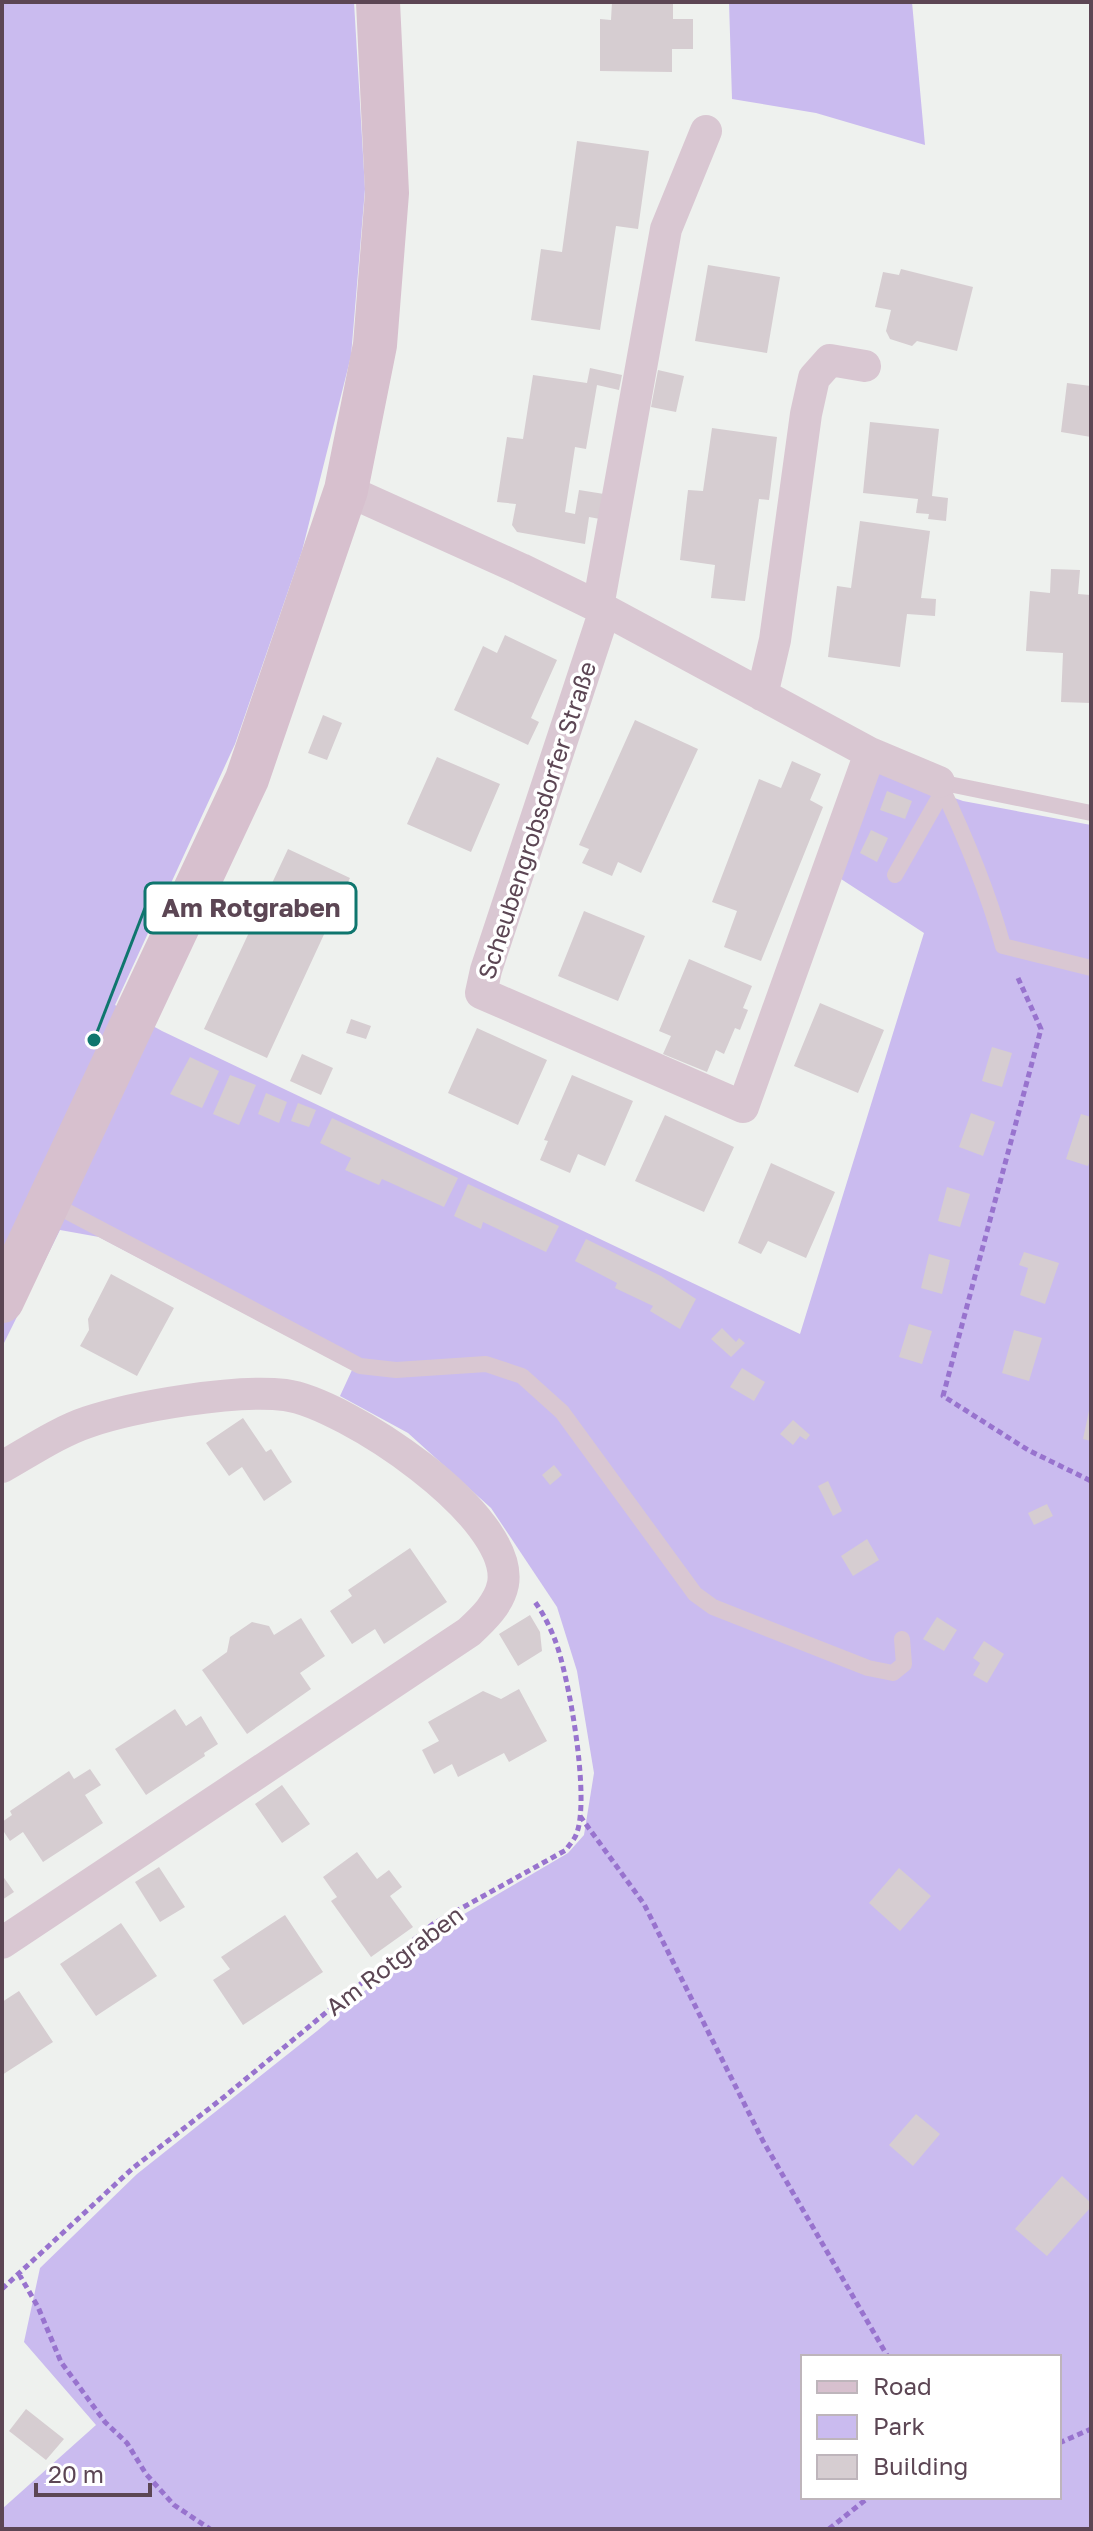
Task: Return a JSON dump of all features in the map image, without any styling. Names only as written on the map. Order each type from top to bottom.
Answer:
[{"type":"main road","points":[[2,1301],[247,779],[346,490],[375,345],[387,193],[378,2]]},
{"type":"street","name":"Scheubengrobsdorfer Straße","points":[[706,131],[666,229],[601,608],[481,993],[743,1107],[870,753]]},
{"type":"street","points":[[762,695],[775,640],[806,414],[814,378],[830,360],[865,366]]},
{"type":"street","points":[[346,490],[601,608],[870,753],[941,787]]},
{"type":"street","points":[[2,1467],[98,1419],[138,1409],[189,1402],[286,1395],[357,1423],[409,1456],[489,1533],[502,1565],[503,1584],[491,1611],[469,1632],[2,1943]]},
{"type":"lane","points":[[941,787],[1091,813]]},
{"type":"lane","points":[[895,875],[941,787]]},
{"type":"lane","points":[[941,787],[962,826],[989,895],[1003,946],[1091,968]]},
{"type":"lane","points":[[50,1202],[360,1366],[396,1370],[486,1364],[522,1376],[562,1412],[695,1594],[713,1607],[868,1668],[893,1673],[904,1664],[902,1639]]},
{"type":"path","points":[[1003,946],[1041,1029],[943,1396],[1028,1450],[1091,1481]]},
{"type":"path","name":"Am Rotgraben","points":[[2,2289],[133,2168],[433,1924],[566,1850],[577,1834],[580,1815],[575,1741],[567,1686],[556,1641],[541,1610],[523,1585],[502,1565]]},
{"type":"path","points":[[580,1815],[644,1904],[763,2141],[887,2355]]},
{"type":"path","points":[[19,2274],[38,2307],[61,2362],[105,2422],[127,2443],[146,2474],[174,2505],[210,2529]]},
{"type":"path","points":[[1061,2442],[1091,2429]]},
{"type":"path","points":[[829,2529],[866,2499]]},
{"type":"green space","points":[[2,2],[354,2],[365,189],[351,356],[302,551],[235,744],[115,1005],[162,1031],[800,1334],[924,933],[841,879],[877,771],[963,801],[1091,825],[1091,2529],[2,2529],[2,2509],[96,2425],[24,2342],[40,2268],[137,2174],[317,2031],[437,1930],[568,1853],[584,1835],[594,1773],[577,1671],[557,1607],[491,1508],[408,1433],[340,1396],[352,1370],[99,1237],[60,1230],[2,1347]]},
{"type":"green space","points":[[729,2],[912,2],[925,145],[816,113],[732,99]]},
{"type":"building","points":[[612,2],[673,3],[673,19],[693,19],[693,49],[672,49],[672,72],[600,71],[600,19],[611,20]]},
{"type":"building","points":[[577,141],[649,151],[638,229],[616,226],[600,330],[531,320],[541,249],[562,252]]},
{"type":"building","points":[[708,265],[780,277],[767,353],[695,341]]},
{"type":"building","points":[[901,269],[973,287],[957,351],[917,341],[912,346],[890,339],[886,331],[891,310],[875,307],[883,272],[899,275]]},
{"type":"building","points":[[590,368],[622,375],[619,390],[597,385],[586,449],[575,447],[565,512],[575,514],[579,490],[604,494],[600,519],[589,517],[585,544],[517,532],[512,525],[516,504],[497,502],[507,437],[523,439],[533,375],[587,383]]},
{"type":"building","points":[[658,370],[684,376],[676,412],[651,407]]},
{"type":"building","points":[[1067,383],[1091,386],[1091,437],[1061,432]]},
{"type":"building","points":[[870,422],[939,429],[932,496],[948,498],[946,521],[928,519],[929,514],[916,513],[918,499],[863,493]]},
{"type":"building","points":[[712,428],[777,437],[769,500],[759,499],[745,601],[711,598],[715,565],[680,560],[688,490],[703,491]]},
{"type":"building","points":[[860,521],[930,531],[921,598],[936,599],[935,616],[907,614],[900,667],[828,657],[837,586],[851,588]]},
{"type":"building","points":[[1051,569],[1080,570],[1078,594],[1091,595],[1091,703],[1061,702],[1063,653],[1026,651],[1030,591],[1050,593]]},
{"type":"building","points":[[505,635],[557,660],[531,718],[539,722],[528,745],[454,710],[483,646],[497,653]]},
{"type":"building","points":[[323,715],[342,723],[327,760],[308,753]]},
{"type":"building","points":[[635,720],[698,749],[641,873],[618,862],[612,876],[582,863],[589,849],[579,845]]},
{"type":"building","points":[[437,757],[500,784],[471,852],[407,824]]},
{"type":"building","points":[[792,761],[821,774],[810,800],[823,807],[761,961],[724,947],[737,911],[712,902],[759,779],[781,788]]},
{"type":"building","points":[[887,791],[912,801],[905,819],[880,810]]},
{"type":"building","points":[[871,830],[888,838],[877,862],[860,853]]},
{"type":"building","points":[[288,849],[350,878],[267,1058],[204,1029]]},
{"type":"building","points":[[584,911],[645,936],[618,1001],[558,976]]},
{"type":"building","points":[[689,959],[752,986],[743,1008],[748,1010],[740,1030],[735,1028],[724,1054],[716,1050],[707,1072],[663,1054],[671,1036],[659,1031]]},
{"type":"building","points":[[820,1003],[884,1030],[858,1093],[794,1066]]},
{"type":"building","points":[[351,1019],[371,1026],[366,1039],[346,1033]]},
{"type":"building","points":[[477,1028],[547,1060],[518,1125],[448,1093]]},
{"type":"building","points":[[992,1047],[1012,1053],[1002,1087],[982,1081]]},
{"type":"building","points":[[302,1054],[333,1068],[321,1095],[290,1081]]},
{"type":"building","points":[[190,1057],[219,1071],[202,1108],[170,1094]]},
{"type":"building","points":[[230,1075],[256,1085],[239,1125],[213,1114]]},
{"type":"building","points":[[572,1075],[633,1101],[605,1166],[578,1154],[570,1173],[540,1160],[548,1141],[544,1140]]},
{"type":"building","points":[[266,1093],[287,1102],[279,1123],[258,1114]]},
{"type":"building","points":[[298,1103],[316,1110],[309,1127],[291,1121]]},
{"type":"building","points":[[971,1113],[995,1122],[983,1156],[959,1147]]},
{"type":"building","points":[[1081,1114],[1091,1117],[1091,1157],[1088,1166],[1066,1159]]},
{"type":"building","points":[[665,1115],[734,1147],[704,1212],[635,1181]]},
{"type":"building","points":[[332,1118],[458,1178],[444,1207],[382,1179],[379,1185],[345,1170],[351,1158],[320,1143]]},
{"type":"building","points":[[771,1163],[835,1192],[806,1258],[768,1241],[761,1254],[738,1243]]},
{"type":"building","points":[[468,1184],[559,1226],[546,1252],[483,1222],[481,1229],[454,1216]]},
{"type":"building","points":[[947,1187],[970,1194],[960,1227],[938,1221]]},
{"type":"building","points":[[586,1239],[661,1276],[696,1299],[680,1329],[650,1311],[653,1306],[615,1288],[617,1283],[575,1261]]},
{"type":"building","points":[[1024,1252],[1059,1263],[1045,1304],[1020,1295],[1028,1268],[1019,1265]]},
{"type":"building","points":[[929,1254],[950,1260],[942,1294],[921,1288]]},
{"type":"building","points":[[111,1274],[174,1308],[137,1376],[80,1346],[89,1330],[88,1319]]},
{"type":"building","points":[[909,1324],[932,1331],[922,1364],[899,1357]]},
{"type":"building","points":[[722,1328],[736,1342],[739,1338],[745,1343],[731,1357],[711,1339]]},
{"type":"building","points":[[1014,1330],[1042,1338],[1029,1381],[1002,1373]]},
{"type":"building","points":[[742,1368],[765,1382],[754,1401],[730,1387]]},
{"type":"building","points":[[1091,1406],[1091,1441],[1083,1439]]},
{"type":"building","points":[[243,1418],[266,1452],[271,1449],[292,1482],[264,1501],[242,1467],[229,1476],[206,1443]]},
{"type":"building","points":[[793,1420],[810,1435],[806,1440],[800,1436],[793,1445],[780,1434]]},
{"type":"building","points":[[554,1465],[562,1475],[550,1485],[542,1475]]},
{"type":"building","points":[[828,1481],[842,1511],[833,1516],[818,1486]]},
{"type":"building","points":[[1047,1504],[1053,1516],[1034,1525],[1028,1513]]},
{"type":"building","points":[[867,1539],[879,1560],[853,1576],[841,1556]]},
{"type":"building","points":[[410,1548],[447,1602],[384,1644],[375,1629],[352,1644],[330,1611],[352,1596],[348,1590]]},
{"type":"building","points":[[530,1615],[540,1632],[542,1651],[518,1666],[499,1634]]},
{"type":"building","points":[[937,1617],[957,1630],[944,1651],[923,1639]]},
{"type":"building","points":[[301,1618],[325,1656],[300,1673],[311,1689],[247,1734],[202,1670],[227,1652],[230,1637],[252,1622],[269,1626],[274,1635]]},
{"type":"building","points":[[984,1641],[1004,1654],[987,1683],[973,1675],[980,1663],[973,1658]]},
{"type":"building","points":[[519,1689],[547,1741],[509,1762],[504,1753],[458,1777],[452,1764],[434,1774],[422,1750],[439,1741],[428,1722],[483,1691],[501,1699]]},
{"type":"building","points":[[175,1709],[186,1726],[201,1716],[218,1744],[146,1795],[115,1749]]},
{"type":"building","points":[[90,1769],[101,1785],[85,1795],[103,1823],[43,1862],[23,1832],[10,1841],[2,1829],[2,1822],[12,1815],[10,1811],[69,1771],[74,1779]]},
{"type":"building","points":[[282,1785],[310,1824],[282,1843],[255,1804]]},
{"type":"building","points":[[357,1852],[377,1879],[389,1870],[402,1887],[390,1896],[413,1927],[371,1957],[331,1901],[337,1897],[323,1877]]},
{"type":"building","points":[[159,1867],[185,1907],[160,1922],[135,1882]]},
{"type":"building","points":[[899,1868],[931,1896],[900,1931],[869,1903]]},
{"type":"building","points":[[2,1875],[14,1892],[2,1900]]},
{"type":"building","points":[[285,1915],[323,1972],[243,2025],[213,1980],[230,1969],[221,1957]]},
{"type":"building","points":[[121,1923],[157,1976],[96,2016],[60,1964]]},
{"type":"building","points":[[19,1991],[53,2042],[2,2075],[2,2002]]},
{"type":"building","points":[[916,2114],[940,2134],[913,2166],[889,2145]]},
{"type":"building","points":[[1062,2176],[1091,2203],[1091,2207],[1047,2256],[1015,2229]]},
{"type":"building","points":[[26,2409],[64,2439],[46,2460],[9,2431]]},
{"type":"place","name":"Am Rotgraben","points":[[94,1040]]}]
